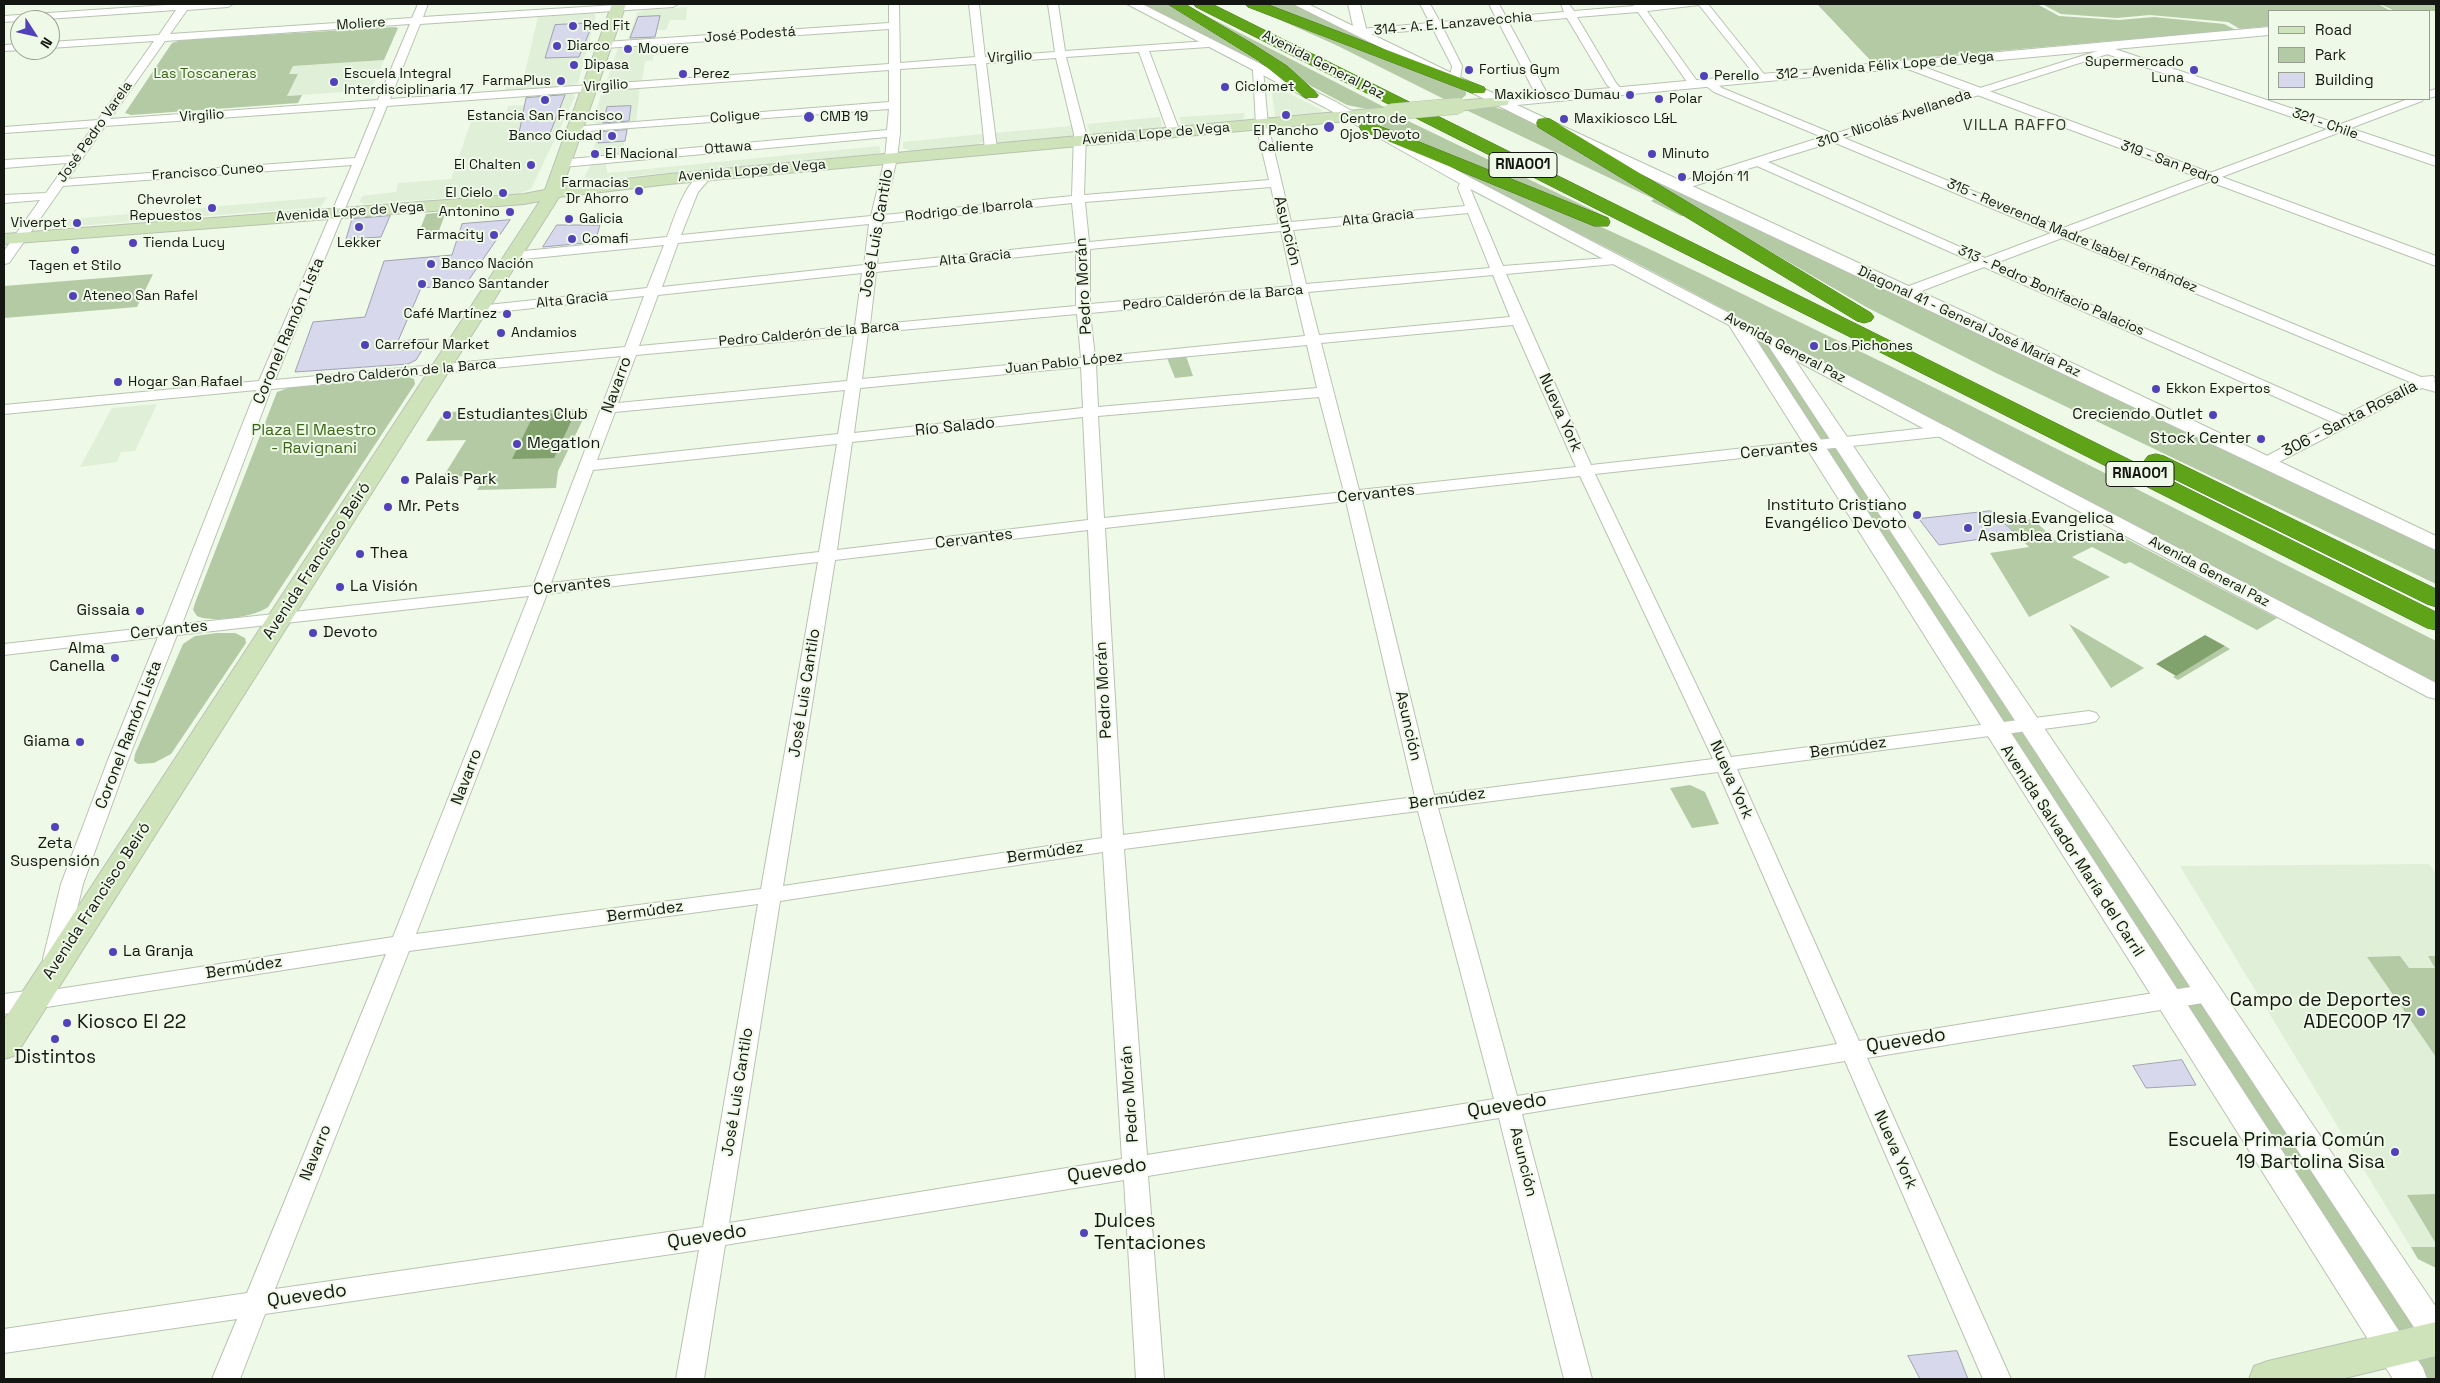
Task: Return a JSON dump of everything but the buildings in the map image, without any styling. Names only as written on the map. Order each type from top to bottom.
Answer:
[{"type":"highway","points":[[1175,4],[1301,84],[1311,95]]},
{"type":"highway","name":"Avenida General Paz","points":[[1201,4],[1855,322],[2436,599]]},
{"type":"highway","name":"Avenida General Paz","points":[[1228,4],[1855,322],[2436,622]]},
{"type":"highway","points":[[1253,4],[1478,90]]},
{"type":"highway","points":[[1544,123],[1855,322]]},
{"type":"highway","points":[[1367,126],[1614,227],[1855,322]]},
{"type":"main road","name":"Avenida Francisco Beiró","points":[[4,1046],[19,1002],[51,970],[514,256],[552,194],[619,5]]},
{"type":"main road","name":"Avenida Lope de Vega","points":[[12,238],[524,199],[581,188],[1501,102]]},
{"type":"main road","points":[[2268,1379],[2402,1365],[2436,1340]]},
{"type":"street","points":[[4,19],[185,5],[228,4]]},
{"type":"street","name":"Coronel Ramón Lista","points":[[51,970],[72,884],[118,760],[265,385],[338,213],[422,4]]},
{"type":"street","name":"Moliere","points":[[60,44],[415,21],[619,5],[673,4]]},
{"type":"street","name":"José Luis Cantilo","points":[[690,1379],[827,557],[862,329],[868,270],[876,220],[891,158],[894,133],[894,4]]},
{"type":"street","points":[[974,4],[991,149]]},
{"type":"street","name":"Pedro Morán","points":[[1053,4],[1060,53],[1080,134],[1078,199],[1082,246],[1083,308],[1091,412],[1095,524],[1113,843],[1150,1379]]},
{"type":"street","name":"Avenida General Paz","points":[[1133,4],[1258,70],[1311,95],[1466,181],[1774,341],[2436,692]]},
{"type":"street","name":"Diagonal 41 - General José María Paz","points":[[1299,4],[1361,32],[1544,123],[1906,292],[2436,544]]},
{"type":"street","points":[[1354,4],[1361,32]]},
{"type":"street","points":[[1425,4],[1457,66],[1455,78]]},
{"type":"street","points":[[1494,4],[1543,98]]},
{"type":"street","points":[[1564,4],[1612,85],[1618,91]]},
{"type":"street","name":"314 - A. E. Lanzavecchia","points":[[1361,32],[1571,15],[1639,6],[1695,4]]},
{"type":"street","points":[[1703,4],[1759,74],[1758,78]]},
{"type":"street","name":"José Pedro Varela","points":[[4,260],[12,238],[49,196],[185,5]]},
{"type":"street","points":[[1639,6],[1694,84]]},
{"type":"street","name":"José Podestá","points":[[605,45],[894,26]]},
{"type":"street","name":"312 - Avenida Félix Lope de Vega","points":[[1501,102],[1904,64],[2103,49],[2267,32]]},
{"type":"street","name":"Virgilio","points":[[4,130],[1060,53],[1208,44]]},
{"type":"street","points":[[1143,48],[1174,132]]},
{"type":"street","name":"310 - Nicolás Avellaneda","points":[[1681,186],[1978,92],[2103,49]]},
{"type":"street","name":"321 - Chile","points":[[2103,49],[2436,162]]},
{"type":"street","name":"319 - San Pedro","points":[[1904,64],[2436,261]]},
{"type":"street","name":"Asunción","points":[[1258,70],[1262,125],[1325,392],[1354,497],[1426,802],[1508,1106],[1578,1379]]},
{"type":"street","name":"315 - Reverenda Madre Isabel Fernández","points":[[1709,82],[1718,90],[2429,385]]},
{"type":"street","points":[[1906,292],[2415,100]]},
{"type":"street","name":"Coligue","points":[[575,129],[894,105]]},
{"type":"street","name":"Ottawa","points":[[563,163],[894,133]]},
{"type":"street","points":[[4,164],[76,159]]},
{"type":"street","name":"Francisco Cuneo","points":[[58,183],[358,160]]},
{"type":"street","name":"313 - Pedro Bonifacio Palacios","points":[[1758,162],[2344,422]]},
{"type":"street","name":"Navarro","points":[[226,1379],[401,944],[540,590],[652,291],[692,191],[706,176]]},
{"type":"street","name":"Nueva York","points":[[1466,181],[1464,188],[1518,320],[1586,472],[1725,764],[1997,1379]]},
{"type":"street","name":"Rodrigo de Ibarrola","points":[[514,256],[1078,199],[1275,183]]},
{"type":"street","points":[[4,199],[49,196]]},
{"type":"street","name":"Alta Gracia","points":[[478,310],[1082,246],[1472,209]]},
{"type":"street","name":"Pedro Calderón de la Barca","points":[[4,409],[1615,260]]},
{"type":"street","name":"Juan Pablo López","points":[[609,408],[1088,360],[1518,320]]},
{"type":"street","name":"Avenida Salvador María del Carril","points":[[1735,321],[1813,446],[2402,1365]]},
{"type":"street","name":"Avenida Salvador María del Carril","points":[[1774,341],[2436,1334]]},
{"type":"street","name":"306 - Santa Rosalía","points":[[2264,463],[2344,422],[2429,385],[2436,375]]},
{"type":"street","name":"Río Salado","points":[[586,466],[845,440],[1091,412],[1325,392]]},
{"type":"street","name":"Cervantes","points":[[4,649],[540,590],[1095,524],[1586,472],[1944,431]]},
{"type":"street","name":"Bermúdez","points":[[19,1002],[401,944],[771,895],[1113,843],[2089,717]]},
{"type":"street","name":"Quevedo","points":[[4,1341],[715,1236],[1135,1166],[2209,993]]},
{"type":"shaded area","points":[[687,7],[686,20],[670,20],[666,30],[657,30],[655,39],[628,39],[637,13],[644,10]]},
{"type":"shaded area","points":[[593,13],[596,15],[578,83],[564,87],[504,91],[508,82],[523,81],[538,17]]},
{"type":"shaded area","points":[[661,43],[659,55],[653,56],[653,60],[645,61],[642,81],[616,83],[607,80],[618,48]]},
{"type":"shaded area","name":"Escuela Integral Interdisciplinaria 17","points":[[384,60],[371,90],[287,96],[298,74],[289,74],[293,66]]},
{"type":"shaded area","points":[[640,86],[636,122],[601,125],[593,122],[601,95],[604,92]]},
{"type":"shaded area","points":[[1271,86],[1322,110],[1320,113],[1275,116]]},
{"type":"shaded area","points":[[572,93],[575,97],[531,189],[520,193],[365,204],[360,202],[362,196],[396,192],[398,183],[451,179],[471,122],[487,121],[490,115],[506,114],[508,106],[525,105],[527,95]]},
{"type":"shaded area","points":[[1245,113],[1243,120],[1182,125],[1179,117]]},
{"type":"shaded area","points":[[1160,117],[1162,126],[1157,128],[1100,135],[1090,133],[1087,124]]},
{"type":"shaded area","points":[[1072,126],[1074,134],[1067,138],[1005,144],[996,142],[994,133]]},
{"type":"shaded area","points":[[628,129],[621,155],[597,157],[591,155],[599,132]]},
{"type":"shaded area","points":[[983,134],[983,142],[972,147],[915,152],[903,148],[903,142]]},
{"type":"shaded area","points":[[879,146],[881,152],[877,154],[590,180],[583,179],[591,165],[606,163],[607,173]]},
{"type":"shaded area","points":[[327,197],[321,207],[51,228],[45,226],[48,221]]},
{"type":"shaded area","points":[[157,404],[135,451],[121,452],[117,462],[80,467],[112,408]]},
{"type":"shaded area","points":[[575,413],[554,458],[512,459],[534,414]]},
{"type":"shaded area","points":[[2205,635],[2225,646],[2176,676],[2156,664]]},
{"type":"shaded area","name":"Escuela Primaria Común 19 Bartolina Sisa","points":[[2429,864],[2436,874],[2436,956],[2428,956],[2436,968],[2409,968],[2367,957],[2436,1057],[2436,1268],[2418,1259],[2180,866]]},
{"type":"green space","points":[[1139,4],[1167,4],[1261,63],[1260,64]]},
{"type":"green space","points":[[1262,4],[1297,4],[1425,63],[1309,24]]},
{"type":"green space","points":[[1817,4],[2037,4],[2059,16],[2119,20],[2154,17],[2224,24],[2236,30],[1872,62]]},
{"type":"green space","points":[[2042,4],[2378,4],[2389,10],[2268,10],[2268,26],[2240,29],[2228,22],[2150,15],[2117,18],[2061,14]]},
{"type":"green space","points":[[2380,4],[2436,4],[2436,11],[2393,10]]},
{"type":"green space","points":[[1195,11],[1386,108],[1367,109],[1347,105],[1311,86],[1259,50]]},
{"type":"green space","points":[[1269,15],[1462,89],[1466,92],[1466,95],[1460,100],[1450,102],[1336,45]]},
{"type":"green space","name":"Las Toscaneras","points":[[398,28],[384,60],[293,66],[289,74],[298,74],[287,96],[302,95],[298,103],[131,115],[125,113],[172,43],[181,40]]},
{"type":"green space","points":[[1494,107],[1512,112],[1558,136],[1686,215],[1681,216],[1651,201],[1654,199],[1466,110]]},
{"type":"green space","points":[[1400,117],[1609,218],[1603,220],[1397,135],[1379,124],[1383,119]]},
{"type":"green space","points":[[1438,162],[1486,179],[1582,218],[1675,261],[2048,444],[2436,641],[2436,685],[1629,259]]},
{"type":"green space","points":[[1640,172],[2436,550],[2436,584],[1996,373],[1868,308],[1635,173]]},
{"type":"green space","points":[[446,212],[438,233],[418,235],[426,214]]},
{"type":"green space","name":"Ateneo San Rafel","points":[[153,274],[137,307],[4,318],[4,286]]},
{"type":"green space","points":[[1735,321],[1774,341],[2436,1334],[2436,1379],[2411,1379]]},
{"type":"green space","points":[[1186,356],[1193,376],[1175,378],[1167,358]]},
{"type":"green space","name":"Plaza El Maestro - Ravignani","points":[[405,376],[414,379],[415,384],[268,607],[253,614],[233,618],[212,619],[197,616],[193,610],[195,603],[277,392],[296,385]]},
{"type":"green space","name":"Megatlon","points":[[588,409],[558,471],[556,488],[477,490],[485,476],[443,477],[466,440],[426,441],[444,412]]},
{"type":"green space","points":[[2033,519],[2058,543],[2117,534],[2277,618],[2257,630],[2130,562],[2125,564],[2092,547],[2072,557],[2110,577],[2029,617],[1990,553],[2029,547],[2005,523]]},
{"type":"green space","points":[[2069,624],[2144,668],[2111,688]]},
{"type":"green space","points":[[235,633],[245,638],[246,643],[171,754],[154,763],[138,764],[134,761],[135,754],[183,644],[195,636]]},
{"type":"green space","points":[[2225,646],[2230,649],[2178,680],[2173,677]]},
{"type":"green space","points":[[1690,785],[1705,792],[1719,824],[1692,828],[1670,788]]},
{"type":"green space","name":"Campo de Deportes ADECOOP 17","points":[[2400,956],[2409,968],[2435,968],[2428,956],[2436,956],[2436,1057],[2367,957]]},
{"type":"green space","points":[[2436,1194],[2436,1244],[2407,1195]]},
{"type":"green space","points":[[2411,1247],[2436,1247],[2436,1268],[2418,1259]]},
{"type":"place","name":"Red Fit","points":[[573,26]]},
{"type":"place","name":"Diarco","points":[[557,46]]},
{"type":"place","name":"Mouere","points":[[628,49]]},
{"type":"place","name":"Dipasa","points":[[574,65]]},
{"type":"place","name":"Fortius Gym","points":[[1469,70]]},
{"type":"place","name":"Supermercado Luna","points":[[2194,70]]},
{"type":"place","name":"Perez","points":[[683,74]]},
{"type":"place","name":"Perello","points":[[1704,76]]},
{"type":"place","name":"FarmaPlus","points":[[561,81]]},
{"type":"place","name":"Escuela Integral Interdisciplinaria 17","points":[[334,82]]},
{"type":"place","name":"Ciclomet","points":[[1225,87]]},
{"type":"place","name":"Maxikiosco Dumau","points":[[1630,95]]},
{"type":"place","name":"Polar","points":[[1659,99]]},
{"type":"place","name":"Estancia San Francisco","points":[[545,100]]},
{"type":"place","name":"El Pancho Caliente","points":[[1286,115]]},
{"type":"place","name":"CMB 19","points":[[809,117]]},
{"type":"place","name":"Maxikiosco L&L","points":[[1564,119]]},
{"type":"place","name":"Centro de Ojos Devoto","points":[[1329,127]]},
{"type":"place","name":"Banco Ciudad","points":[[612,136]]},
{"type":"place","name":"El Nacional","points":[[595,154]]},
{"type":"place","name":"Minuto","points":[[1652,154]]},
{"type":"place","name":"El Chalten","points":[[531,165]]},
{"type":"place","name":"Mojón 11","points":[[1682,177]]},
{"type":"place","name":"Farmacias Dr Ahorro","points":[[639,191]]},
{"type":"place","name":"El Cielo","points":[[503,193]]},
{"type":"place","name":"Chevrolet Repuestos","points":[[212,208]]},
{"type":"place","name":"Antonino","points":[[510,212]]},
{"type":"place","name":"Galicia","points":[[569,219]]},
{"type":"place","name":"Viverpet","points":[[77,223]]},
{"type":"place","name":"Lekker","points":[[359,227]]},
{"type":"place","name":"Farmacity","points":[[494,235]]},
{"type":"place","name":"Comafi","points":[[572,239]]},
{"type":"place","name":"Tienda Lucy","points":[[133,243]]},
{"type":"place","name":"Tagen et Stilo","points":[[75,250]]},
{"type":"place","name":"Banco Nación","points":[[431,264]]},
{"type":"place","name":"Banco Santander","points":[[422,284]]},
{"type":"place","name":"Ateneo San Rafel","points":[[73,296]]},
{"type":"place","name":"Café Martínez","points":[[507,314]]},
{"type":"place","name":"Andamios","points":[[501,333]]},
{"type":"place","name":"Carrefour Market","points":[[365,345]]},
{"type":"place","name":"Los Pichones","points":[[1814,346]]},
{"type":"place","name":"Hogar San Rafael","points":[[118,382]]},
{"type":"place","name":"Ekkon Expertos","points":[[2156,389]]},
{"type":"place","name":"Estudiantes Club","points":[[447,415]]},
{"type":"place","name":"Creciendo Outlet","points":[[2213,415]]},
{"type":"place","name":"Stock Center","points":[[2261,439]]},
{"type":"place","name":"Megatlon","points":[[517,444]]},
{"type":"place","name":"Palais Park","points":[[405,480]]},
{"type":"place","name":"Mr. Pets","points":[[388,507]]},
{"type":"place","name":"Instituto Cristiano Evangélico Devoto","points":[[1917,515]]},
{"type":"place","name":"Iglesia Evangelica Asamblea Cristiana","points":[[1968,528]]},
{"type":"place","name":"Thea","points":[[360,554]]},
{"type":"place","name":"La Visión","points":[[340,587]]},
{"type":"place","name":"Gissaia","points":[[140,611]]},
{"type":"place","name":"Devoto","points":[[313,633]]},
{"type":"place","name":"Alma Canella","points":[[115,658]]},
{"type":"place","name":"Giama","points":[[80,742]]},
{"type":"place","name":"Zeta Suspensión","points":[[55,827]]},
{"type":"place","name":"La Granja","points":[[113,952]]},
{"type":"place","name":"Campo de Deportes ADECOOP 17","points":[[2421,1012]]},
{"type":"place","name":"Kiosco El 22","points":[[67,1023]]},
{"type":"place","name":"Distintos","points":[[55,1039]]},
{"type":"place","name":"Escuela Primaria Común 19 Bartolina Sisa","points":[[2395,1152]]},
{"type":"place","name":"Dulces Tentaciones","points":[[1084,1233]]},
{"type":"district","name":"VILLA RAFFO","points":[[2015,126]]}]
